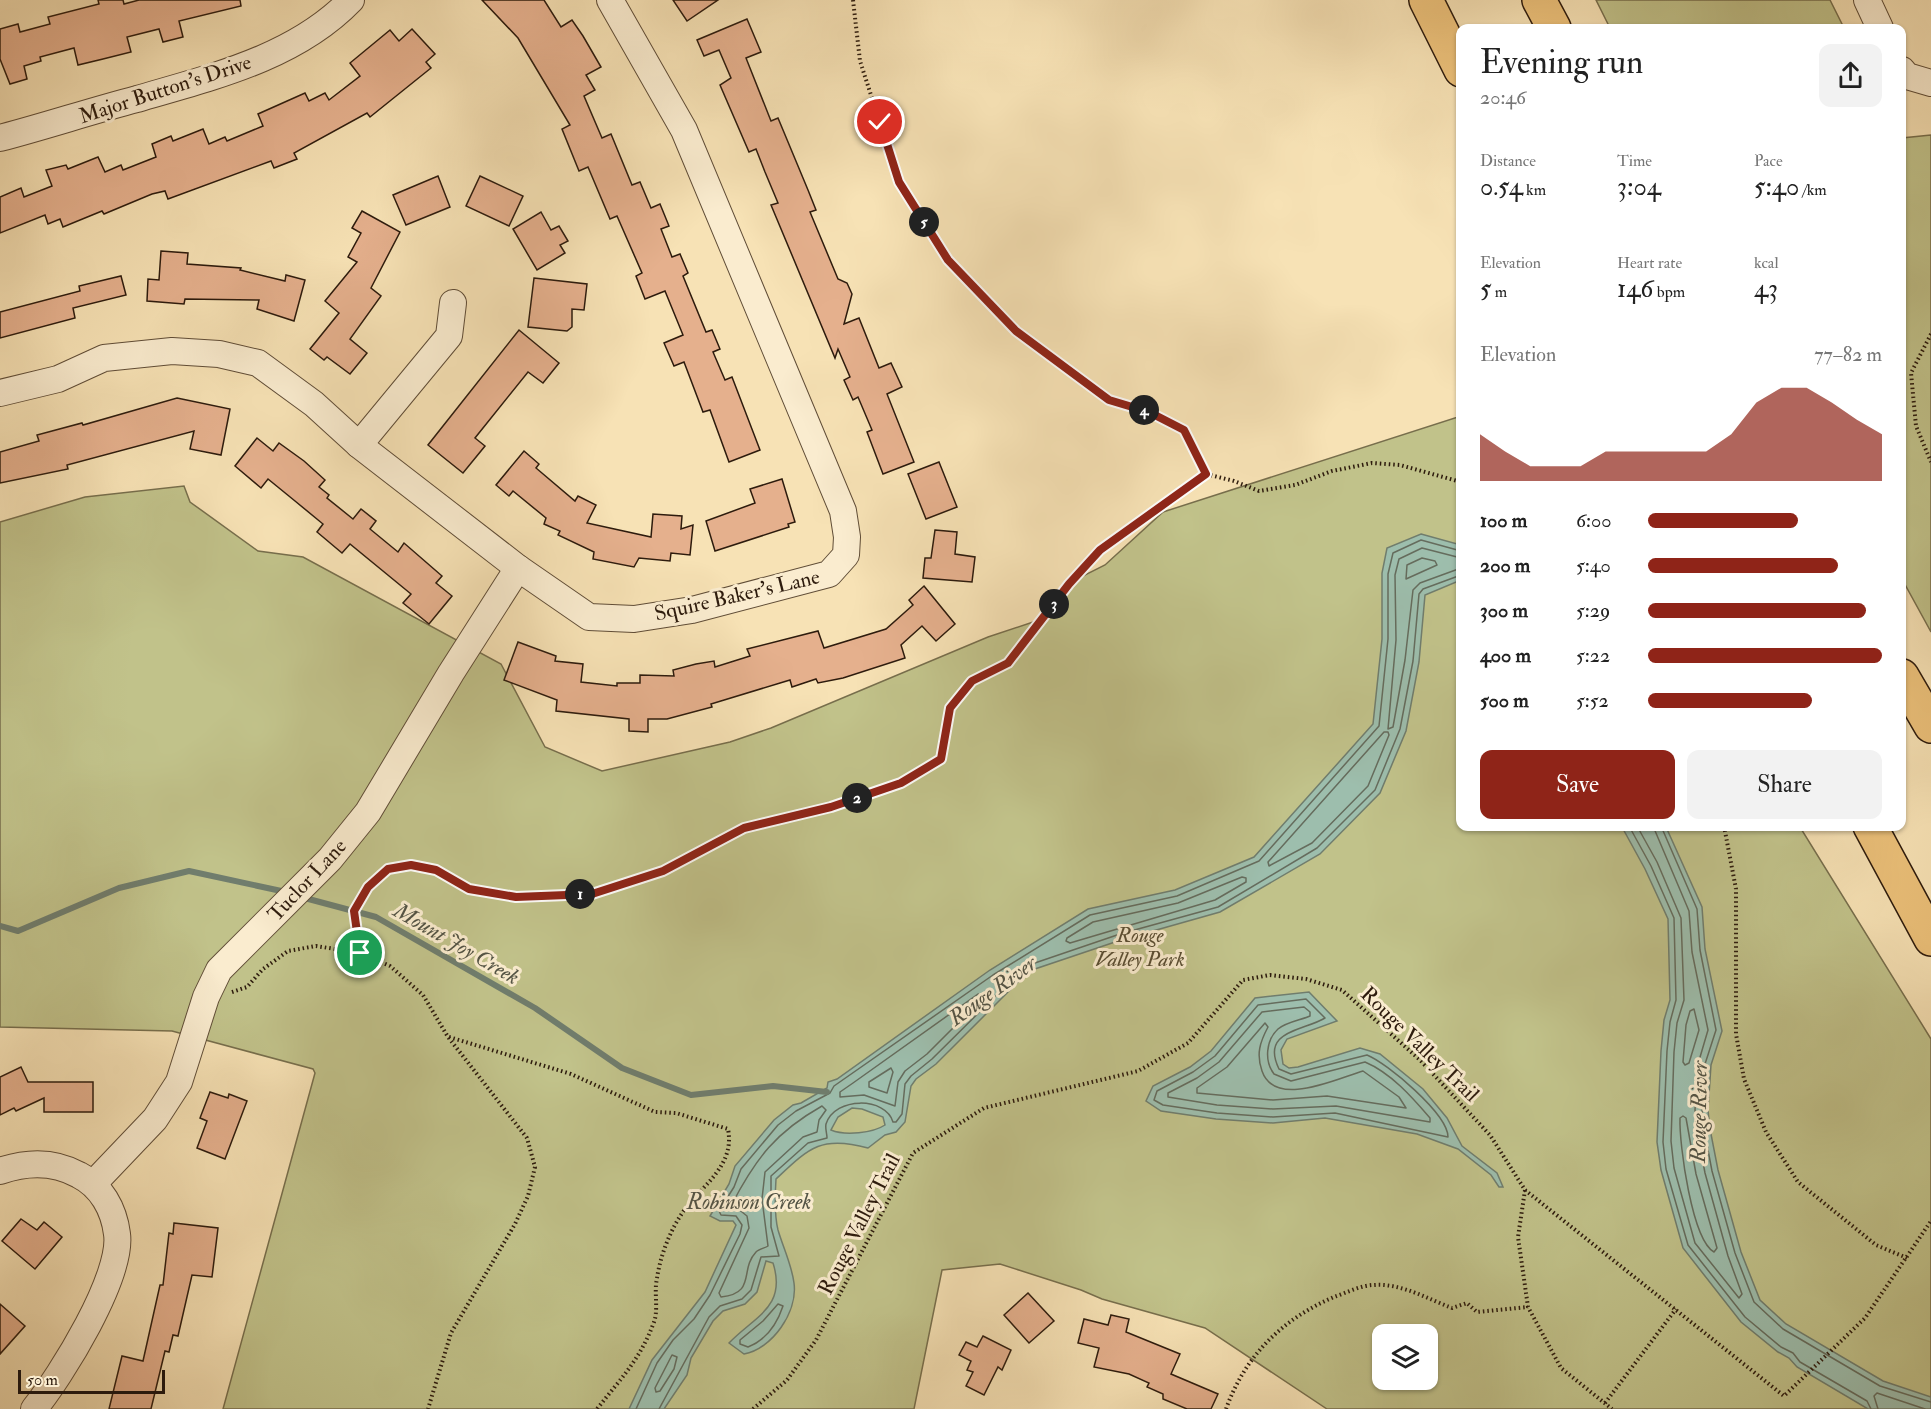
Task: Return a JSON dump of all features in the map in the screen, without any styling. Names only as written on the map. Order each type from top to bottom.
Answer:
[{"type":"highway","points":[[1426,0],[1456,60]]},
{"type":"highway","points":[[1539,0],[1552,24]]},
{"type":"highway","points":[[1906,683],[1931,726]]},
{"type":"highway","points":[[1873,831],[1931,939]]},
{"type":"street","name":"Major Button's Drive","points":[[0,138],[187,86],[239,68],[314,33],[351,0]]},
{"type":"street","name":"Squire Baker's Lane","points":[[0,393],[58,379],[104,358],[172,351],[219,354],[258,363],[314,404],[358,445],[518,568],[589,617],[634,619],[692,610],[829,574],[846,555],[848,537],[843,511],[684,130],[609,0]]},
{"type":"street","points":[[1867,0],[1878,24]]},
{"type":"street","points":[[358,445],[449,336],[453,303]]},
{"type":"street","name":"Tuclor Lane","points":[[93,1183],[154,1119],[179,1082],[219,970],[330,859],[368,812],[451,673],[518,568]]},
{"type":"street","points":[[0,1171],[21,1164],[69,1169],[93,1183],[110,1208],[117,1234],[116,1255],[106,1285],[59,1377],[34,1409]]},
{"type":"path","points":[[853,0],[860,62],[899,182],[948,260],[1016,331],[1109,400],[1149,412],[1184,430],[1206,474],[1234,481],[1259,491],[1295,485],[1332,471],[1372,463],[1400,465],[1456,481]]},
{"type":"path","points":[[1931,334],[1911,373],[1916,426],[1931,462]]},
{"type":"path","points":[[360,953],[354,911],[368,887],[388,869],[411,865],[436,870],[469,889],[516,897],[592,894],[663,871],[744,828],[831,807],[901,783],[941,759],[950,708],[972,681],[1008,663],[1069,584],[1100,550],[1206,474]]},
{"type":"path","points":[[1725,831],[1736,889],[1736,1034],[1744,1079],[1766,1132],[1798,1182],[1876,1245],[1908,1258]]},
{"type":"path","points":[[213,983],[232,992],[247,987],[263,969],[288,951],[316,946],[360,953],[390,966],[423,994],[448,1037],[527,1138],[535,1167],[528,1196],[515,1224],[451,1333],[428,1409]]},
{"type":"path","name":"Rouge Valley Trail","points":[[753,1409],[787,1380],[816,1340],[913,1153],[984,1108],[1138,1071],[1188,1043],[1242,980],[1270,975],[1306,979],[1342,990],[1420,1060],[1490,1136],[1526,1190],[1784,1396],[1865,1318],[1931,1221]]},
{"type":"path","points":[[448,1037],[571,1074],[655,1112],[676,1113],[728,1129],[731,1141],[719,1173],[685,1209],[667,1239],[656,1283],[655,1319],[641,1349],[632,1368],[597,1409]]},
{"type":"path","points":[[1526,1190],[1518,1237],[1528,1307],[1561,1368],[1612,1409]]},
{"type":"path","points":[[1226,1409],[1233,1390],[1269,1336],[1306,1309],[1342,1294],[1373,1284],[1403,1288],[1452,1308],[1467,1302],[1477,1312],[1528,1307]]},
{"type":"path","points":[[1605,1403],[1676,1309]]},
{"type":"green space","points":[[1596,0],[1830,0],[1842,24],[1608,24]]},
{"type":"green space","points":[[1931,135],[1931,632],[1906,586],[1906,138]]},
{"type":"green space","name":"Rouge Valley Park","points":[[1456,418],[1456,831],[1802,831],[1931,1039],[1931,1409],[1327,1409],[1205,1328],[1102,1299],[1000,1264],[942,1270],[914,1409],[223,1409],[315,1073],[313,1069],[172,1031],[0,1027],[0,522],[85,497],[184,486],[190,502],[258,551],[303,557],[501,664],[545,747],[602,771],[730,742],[771,728],[988,637],[1048,617],[1069,583],[1105,565],[1163,512]]},
{"type":"water","points":[[1421,534],[1456,544],[1456,582],[1425,595],[1419,662],[1406,731],[1380,793],[1320,854],[1220,912],[1121,940],[1029,971],[936,1064],[916,1079],[911,1086],[905,1122],[896,1132],[885,1135],[868,1148],[852,1144],[827,1144],[807,1152],[798,1159],[776,1179],[777,1224],[794,1283],[792,1306],[781,1328],[764,1345],[744,1354],[729,1343],[772,1301],[776,1290],[776,1278],[773,1263],[766,1261],[757,1292],[745,1304],[723,1311],[713,1321],[691,1358],[687,1375],[664,1409],[629,1409],[652,1360],[705,1292],[736,1225],[733,1221],[720,1221],[710,1216],[729,1184],[735,1166],[774,1120],[793,1105],[827,1088],[828,1082],[837,1079],[990,970],[1088,909],[1175,890],[1254,857],[1373,724],[1382,639],[1382,573],[1387,548]],"holes":[[[852,1108],[862,1109],[883,1117],[885,1125],[873,1130],[859,1133],[831,1130],[838,1117]]]},
{"type":"water","name":"Rouge River","points":[[1624,831],[1668,831],[1702,907],[1705,949],[1722,1031],[1711,1065],[1708,1110],[1710,1129],[1718,1170],[1741,1252],[1760,1300],[1786,1324],[1883,1381],[1931,1397],[1931,1409],[1868,1409],[1797,1367],[1789,1358],[1741,1322],[1683,1248],[1661,1170],[1657,1142],[1661,1051],[1664,1020],[1670,1000],[1668,919]]},
{"type":"water","points":[[1309,992],[1337,1021],[1287,1039],[1281,1050],[1283,1064],[1289,1068],[1298,1067],[1360,1048],[1380,1054],[1423,1089],[1447,1118],[1462,1146],[1497,1173],[1503,1187],[1499,1187],[1491,1175],[1458,1149],[1417,1134],[1325,1118],[1273,1123],[1216,1119],[1161,1111],[1146,1101],[1153,1086],[1190,1067],[1211,1051],[1255,998]]},
{"type":"building","points":[[98,0],[123,0],[124,4],[139,0],[240,0],[241,6],[179,21],[183,37],[163,42],[159,29],[127,37],[131,52],[78,65],[74,48],[40,57],[41,61],[24,66],[27,79],[10,84],[0,59],[0,29],[18,24],[20,32],[50,24],[48,17],[99,4]]},
{"type":"building","points":[[482,0],[544,0],[561,27],[572,20],[583,36],[601,67],[586,75],[595,90],[584,96],[602,138],[611,134],[632,185],[640,182],[651,208],[660,204],[669,226],[661,229],[672,257],[680,254],[688,273],[683,276],[706,332],[712,330],[720,349],[713,352],[725,380],[732,377],[760,450],[729,462],[710,410],[703,412],[684,362],[674,366],[664,343],[683,335],[665,291],[645,299],[636,276],[642,273],[617,216],[610,219],[588,167],[579,171],[562,129],[570,125],[518,38]]},
{"type":"building","points":[[673,0],[718,0],[687,21]]},
{"type":"building","points":[[747,19],[761,52],[746,58],[771,121],[778,118],[808,190],[816,210],[810,212],[838,279],[847,283],[852,294],[844,324],[859,318],[879,368],[891,363],[902,387],[887,394],[914,462],[883,474],[867,432],[872,430],[858,397],[853,400],[844,380],[850,377],[838,349],[835,358],[771,205],[778,203],[756,149],[749,152],[720,85],[731,78],[719,50],[704,56],[697,40]]},
{"type":"building","points":[[412,29],[435,54],[426,62],[431,68],[370,117],[367,113],[294,153],[297,159],[274,168],[271,161],[168,199],[165,191],[152,194],[104,214],[102,211],[63,227],[60,219],[48,224],[45,215],[0,233],[0,197],[21,188],[24,197],[52,186],[46,170],[66,165],[68,169],[98,157],[105,172],[121,165],[123,170],[156,157],[152,144],[171,136],[173,141],[203,129],[209,144],[225,137],[227,141],[263,126],[258,114],[305,93],[309,101],[325,93],[329,100],[360,76],[350,63],[390,30],[399,41]]},
{"type":"building","points":[[438,176],[450,207],[406,225],[393,195]]},
{"type":"building","points":[[480,176],[523,196],[509,226],[466,206]]},
{"type":"building","points":[[362,211],[400,232],[371,288],[381,296],[350,339],[367,353],[350,374],[327,357],[324,360],[310,349],[339,313],[325,301],[357,262],[348,257],[361,233],[352,228]]},
{"type":"building","points":[[541,212],[551,230],[559,226],[568,241],[560,245],[565,253],[537,270],[513,229]]},
{"type":"building","points":[[161,251],[188,253],[187,264],[241,268],[240,270],[285,281],[286,275],[305,280],[294,321],[257,309],[259,300],[185,299],[184,304],[147,301],[148,279],[159,280]]},
{"type":"building","points":[[121,276],[126,295],[73,308],[75,318],[0,338],[0,312],[80,291],[79,286]]},
{"type":"building","points":[[534,278],[587,284],[584,310],[572,309],[572,327],[567,331],[528,327]]},
{"type":"building","points":[[519,330],[559,363],[543,383],[528,372],[475,438],[485,446],[463,473],[428,445]]},
{"type":"building","points":[[177,398],[230,409],[221,455],[190,449],[194,431],[67,465],[68,469],[0,483],[0,452],[39,441],[37,435],[82,423],[83,425]]},
{"type":"building","points":[[257,438],[273,451],[279,443],[304,461],[325,480],[319,487],[329,495],[327,498],[353,519],[361,509],[376,521],[370,529],[398,552],[404,543],[442,576],[436,583],[452,596],[429,624],[403,603],[411,594],[350,544],[342,553],[317,532],[323,524],[268,479],[261,488],[235,466]]},
{"type":"building","points":[[524,451],[539,464],[536,468],[575,501],[578,496],[596,505],[587,523],[651,537],[653,514],[682,516],[681,529],[693,525],[690,555],[671,553],[670,561],[639,558],[634,567],[593,559],[594,552],[558,535],[560,531],[544,524],[546,518],[513,491],[509,496],[496,485]]},
{"type":"building","points":[[939,462],[957,507],[926,519],[908,474]]},
{"type":"building","points":[[782,479],[795,522],[788,524],[789,527],[715,551],[706,521],[755,503],[750,489]]},
{"type":"building","points":[[935,530],[957,532],[955,554],[975,557],[972,582],[923,578],[925,558],[931,558]]},
{"type":"building","points":[[924,586],[955,624],[936,641],[922,626],[901,645],[905,658],[843,678],[818,683],[816,679],[792,687],[790,680],[711,704],[712,707],[667,719],[648,719],[648,732],[629,731],[629,719],[556,711],[557,700],[504,680],[518,642],[556,656],[555,661],[583,664],[581,682],[617,686],[617,683],[640,683],[640,675],[674,676],[673,670],[696,664],[714,661],[715,667],[750,656],[747,649],[818,631],[824,648],[886,629],[913,605],[909,600]]},
{"type":"building","points":[[21,1067],[28,1082],[93,1082],[93,1112],[44,1112],[44,1098],[16,1111],[14,1108],[0,1115],[0,1077]]},
{"type":"building","points":[[210,1092],[228,1098],[229,1094],[247,1101],[225,1159],[197,1148],[207,1121],[200,1118]]},
{"type":"building","points":[[21,1219],[37,1230],[44,1222],[62,1237],[35,1269],[2,1241]]},
{"type":"building","points":[[174,1223],[218,1228],[212,1277],[192,1275],[178,1336],[173,1335],[169,1352],[165,1351],[151,1409],[109,1409],[122,1356],[143,1361],[160,1285],[163,1285],[169,1233],[173,1234]]},
{"type":"building","points":[[1028,1293],[1054,1321],[1029,1343],[1004,1315]]},
{"type":"building","points":[[0,1304],[25,1326],[0,1354]]},
{"type":"building","points":[[1111,1315],[1129,1319],[1126,1332],[1180,1354],[1171,1374],[1218,1394],[1211,1409],[1187,1409],[1163,1399],[1163,1394],[1147,1387],[1149,1383],[1129,1374],[1094,1367],[1099,1348],[1078,1343],[1084,1319],[1108,1325]]},
{"type":"building","points":[[983,1336],[1011,1350],[1002,1370],[998,1367],[984,1395],[966,1386],[973,1372],[967,1370],[971,1361],[959,1355],[966,1342],[977,1347]]},
{"type":"waterway","name":"Mount Joy Creek","points":[[0,926],[18,931],[119,888],[189,871],[286,892]]},
{"type":"waterway","name":"Mount Joy Creek","points":[[301,897],[376,917],[535,1008],[622,1068],[691,1095],[773,1086],[827,1092]]},
{"type":"route","points":[[360,953],[354,911],[368,887],[388,869],[411,865],[436,870],[469,889],[516,897],[592,894],[663,871],[744,828],[831,807],[901,783],[941,759],[950,708],[972,681],[1008,663],[1069,584],[1100,550],[1206,474],[1184,430],[1149,412],[1109,400],[1016,331],[948,260],[899,182],[880,122]]},
{"type":"water label","name":"Robinson Creek","points":[[749,1201]]}]
